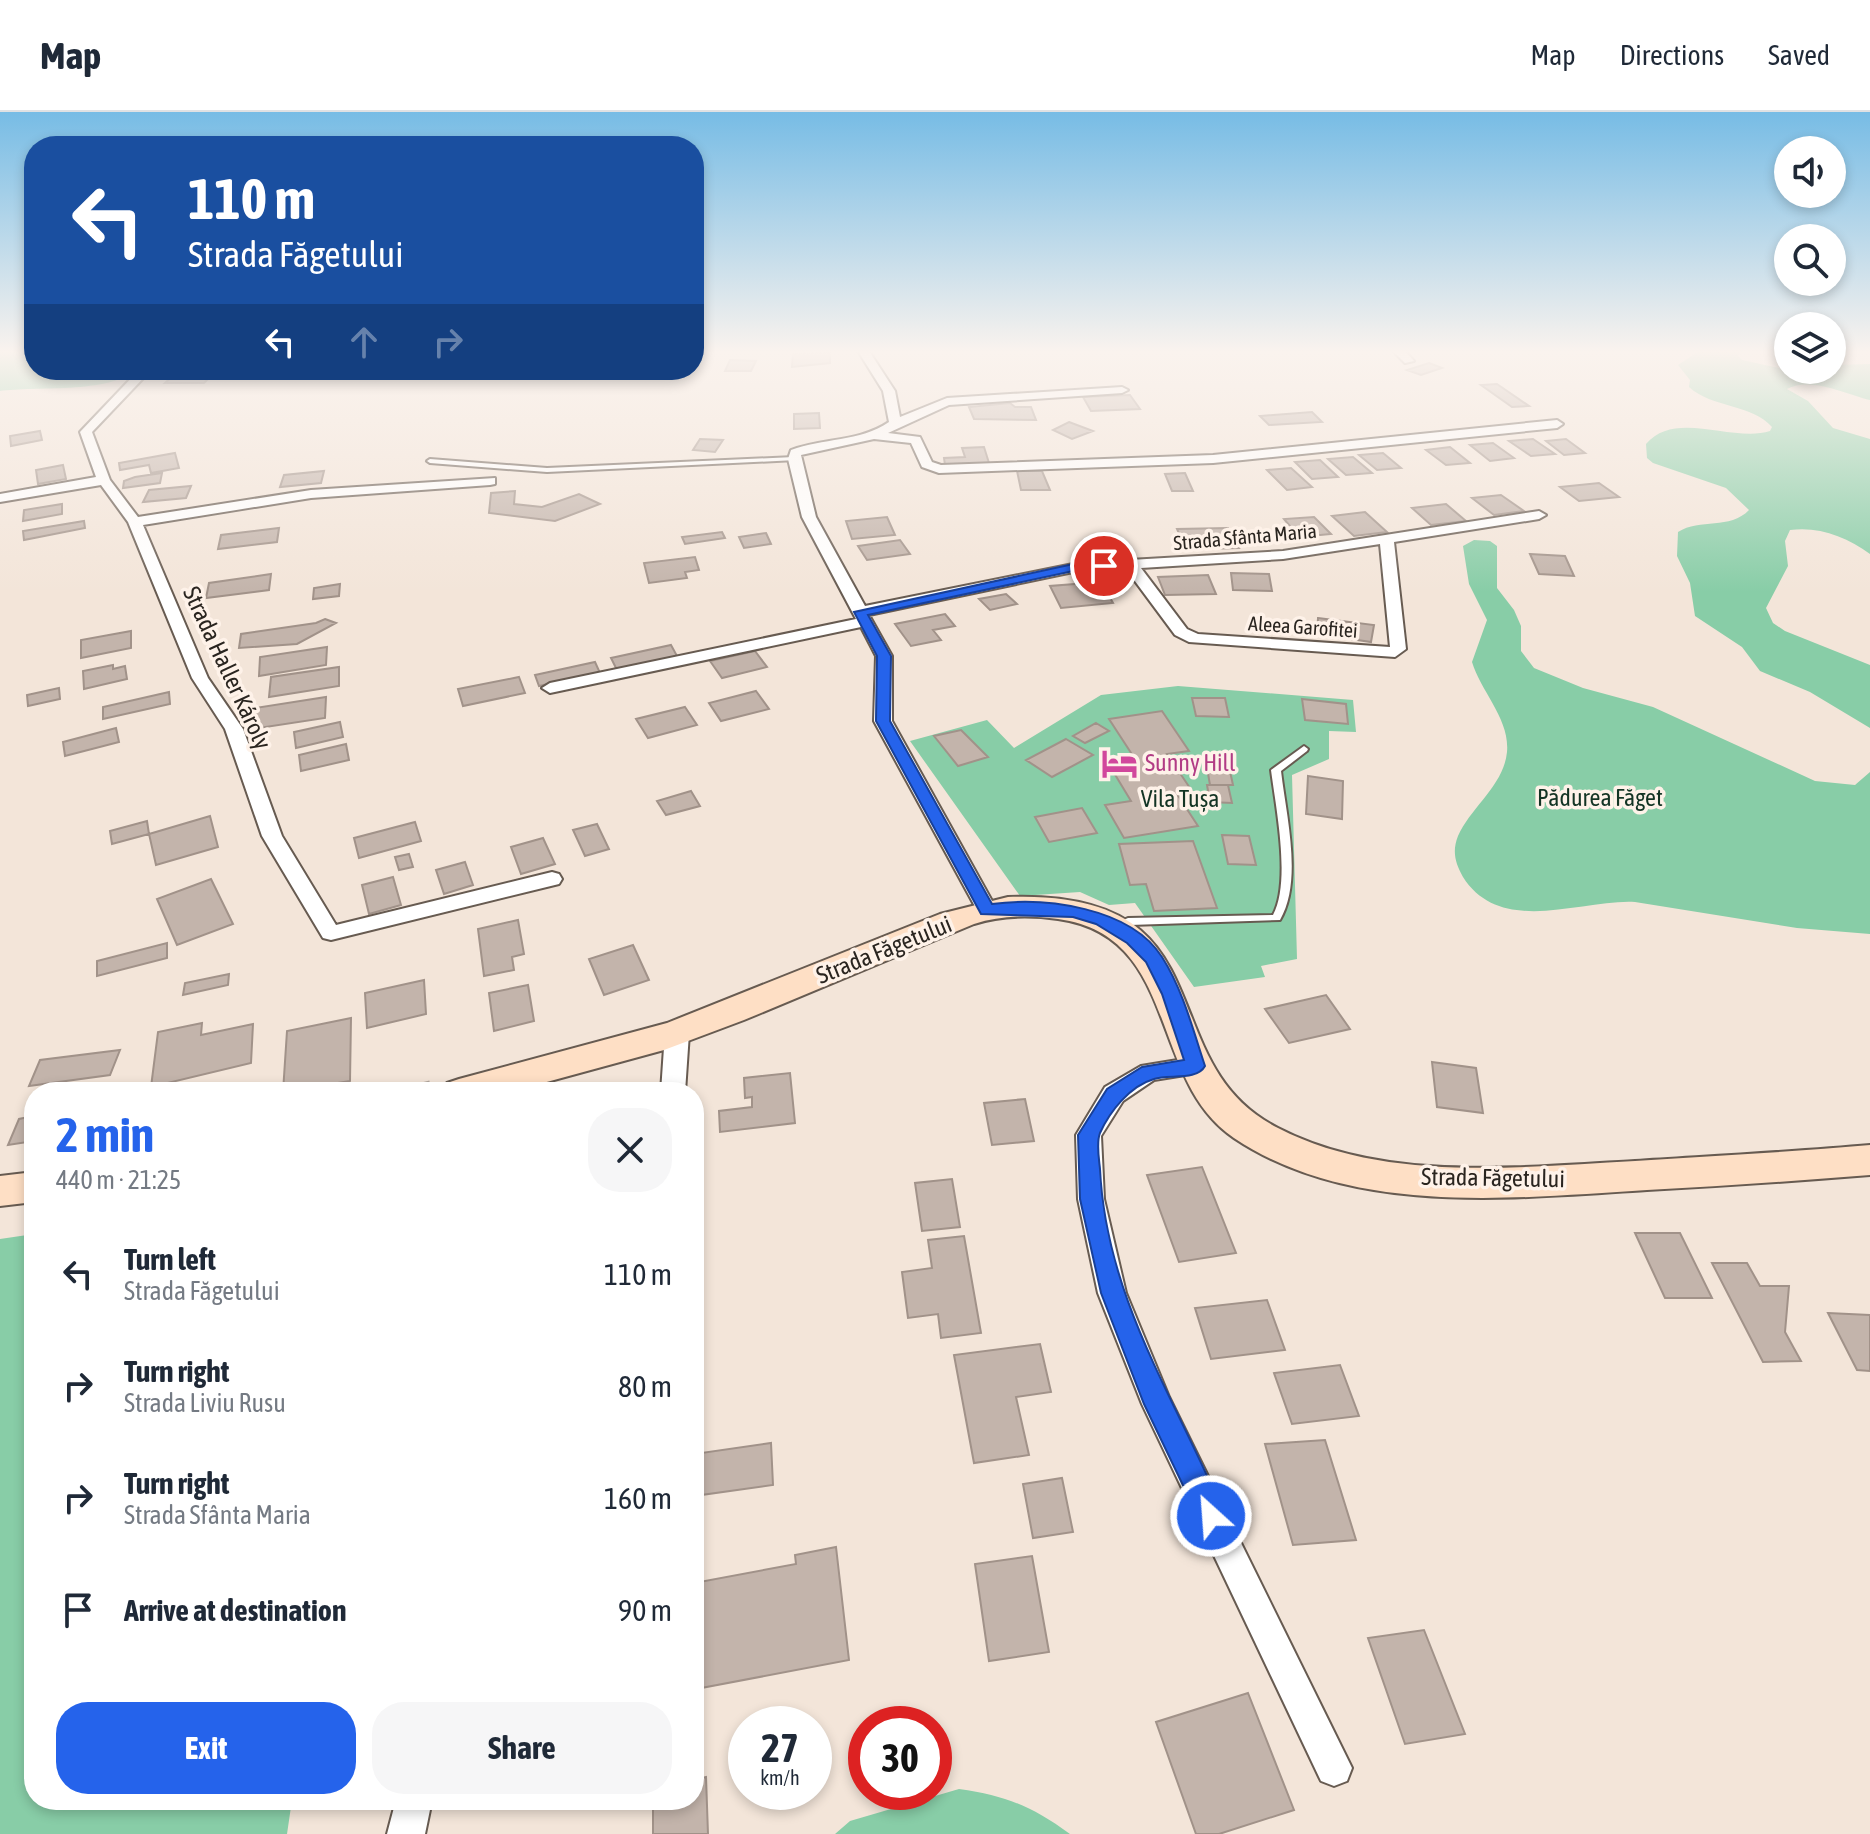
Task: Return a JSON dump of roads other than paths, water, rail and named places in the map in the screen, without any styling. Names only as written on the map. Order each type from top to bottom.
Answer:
[{"type":"main road","name":"Strada Făgetului","points":[[528,1082],[677,1033],[987,910],[1009,907],[1074,912],[1115,928],[1153,958],[1171,994],[1196,1066],[1227,1113],[1254,1135],[1309,1157],[1395,1177],[1559,1180],[1870,1160]]},
{"type":"main road","points":[[0,1191],[24,1188]]},
{"type":"street","name":"Strada Haller Károly","points":[[87,431],[104,480],[135,522],[200,678],[234,729],[272,836],[331,933],[552,879]]},
{"type":"street","points":[[879,431],[808,447],[795,453],[794,459],[809,517],[884,656],[883,721],[987,910]]},
{"type":"street","points":[[872,435],[916,440],[927,464],[939,469],[1213,459],[1485,431]]},
{"type":"street","points":[[0,498],[104,480]]},
{"type":"street","points":[[135,522],[231,503],[400,485],[490,481]]},
{"type":"street","name":"Strada Sfânta Maria","points":[[550,688],[1078,567],[1283,555],[1539,515]]},
{"type":"street","name":"Aleea Garofitei","points":[[1131,565],[1181,632],[1195,639],[1395,652],[1398,649],[1387,541]]},
{"type":"street","points":[[674,1082],[677,1033]]},
{"type":"street","points":[[1196,1066],[1149,1072],[1114,1094],[1088,1135],[1091,1199],[1112,1293],[1157,1404],[1334,1768]]},
{"type":"street","points":[[406,1834],[412,1810]]},
{"type":"lane","points":[[430,461],[547,470],[794,459]]},
{"type":"lane","points":[[1115,928],[1128,922],[1276,918],[1284,910],[1286,882],[1276,770],[1304,749]]},
{"type":"place","name":"Sunny Hill","points":[[1119,763]]},
{"type":"park label","name":"Pădurea Făget","points":[[1600,798]]},
{"type":"park label","name":"Vila Tușa","points":[[1180,799]]}]
